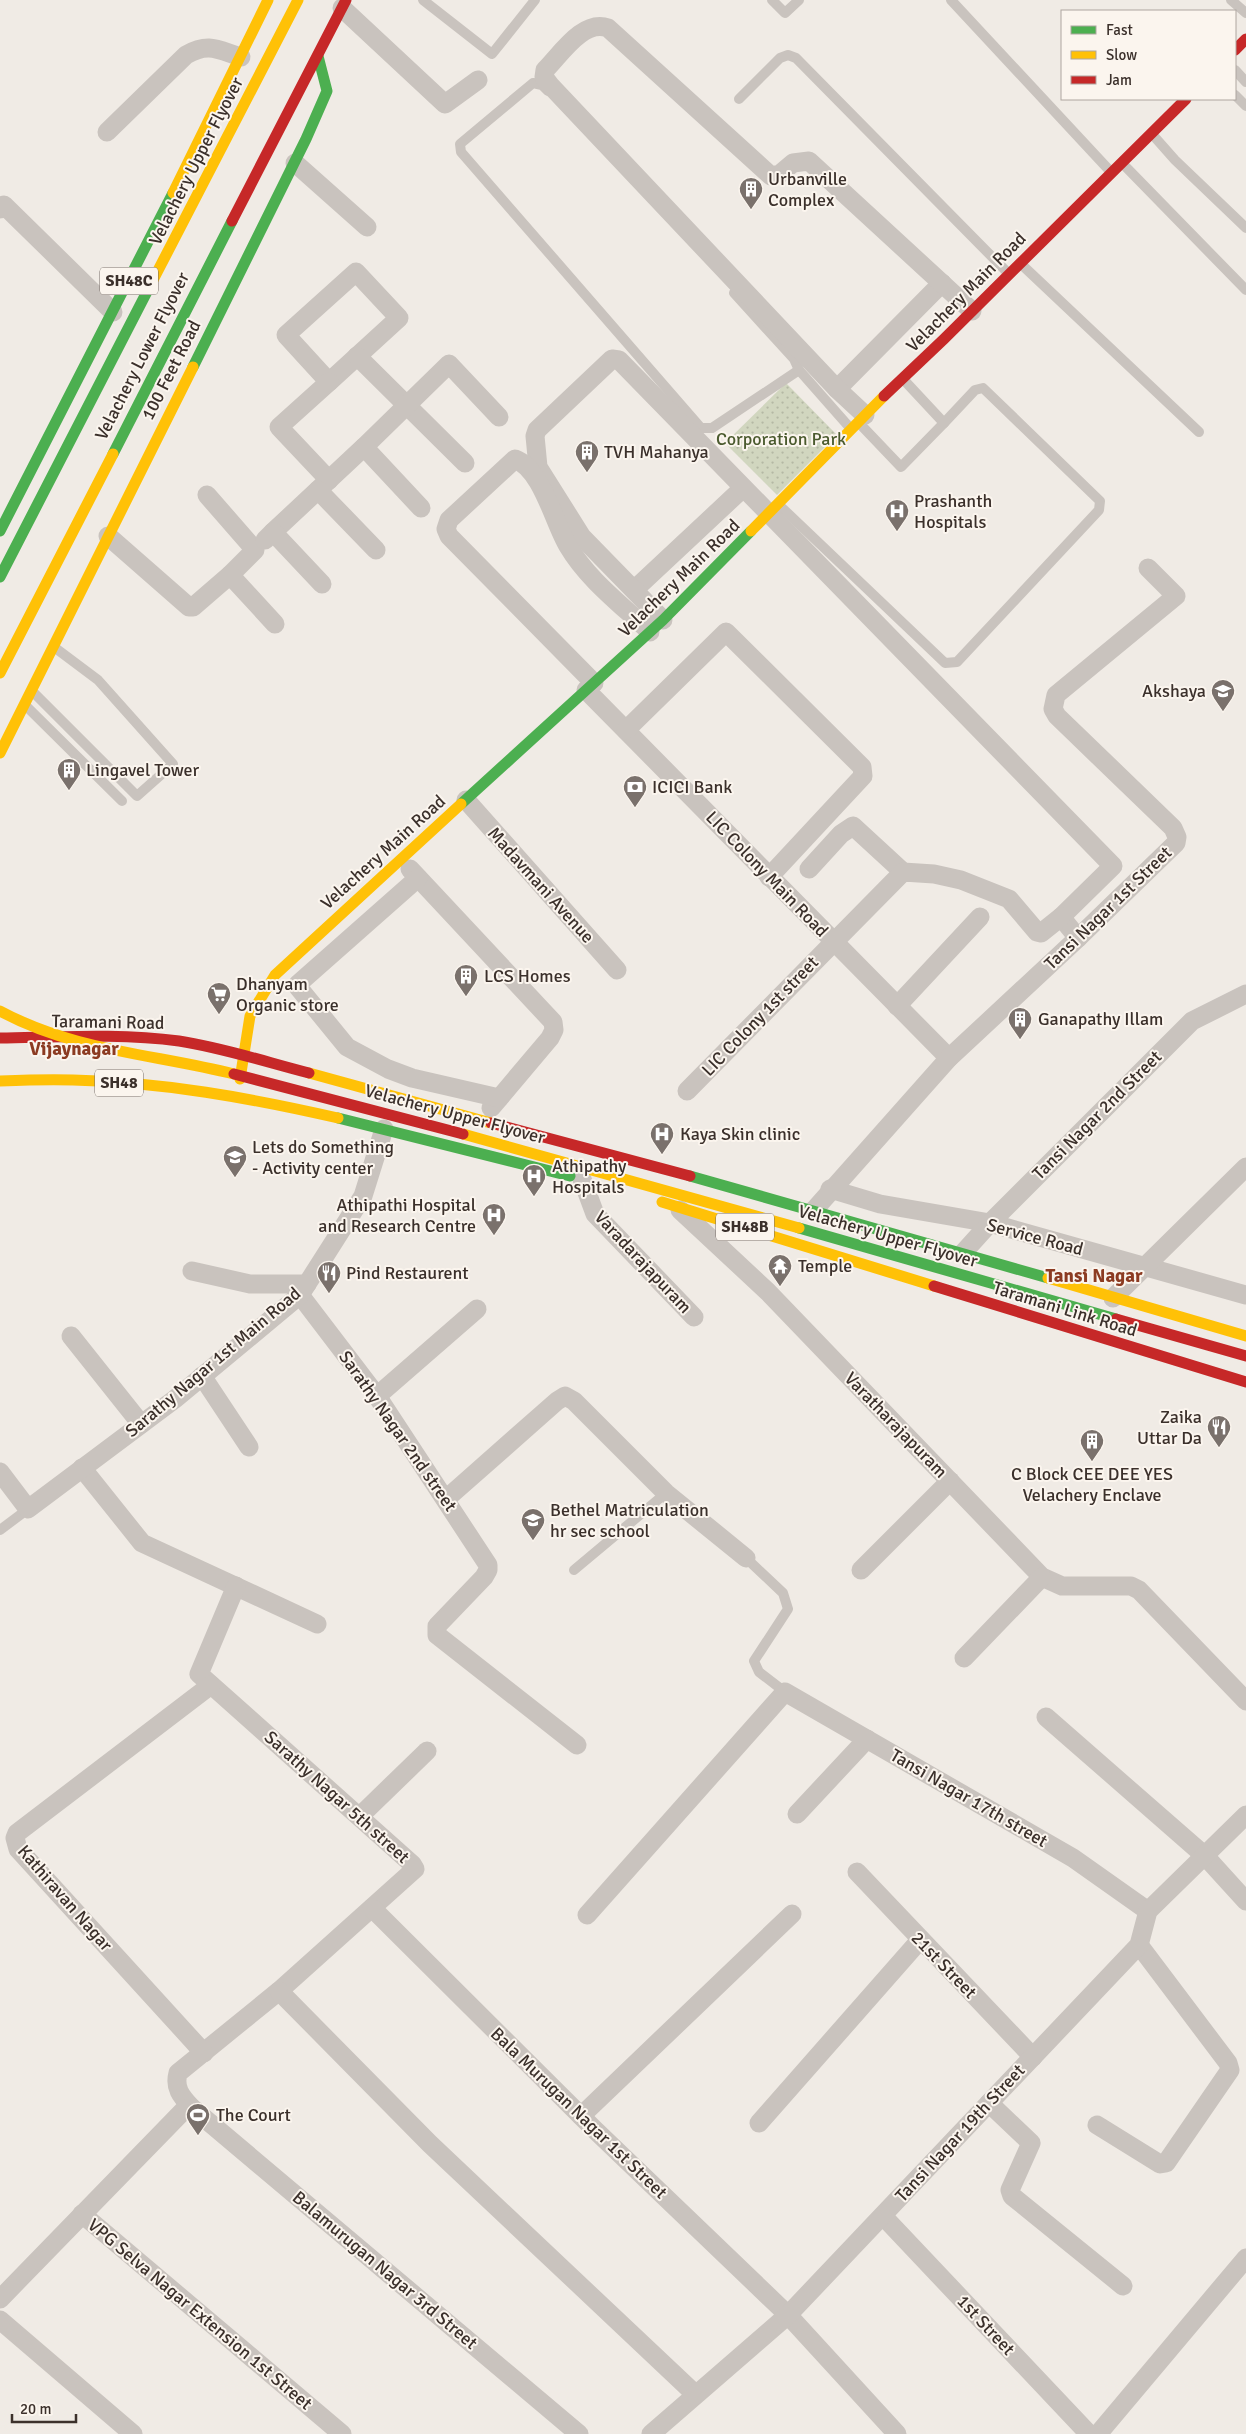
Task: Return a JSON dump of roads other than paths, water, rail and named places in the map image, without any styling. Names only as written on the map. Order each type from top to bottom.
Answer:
[{"type":"main road","name":"Velachery Upper Flyover","points":[[0,577],[298,0]]},
{"type":"main road","name":"SH48C","points":[[0,531],[242,57],[263,2]]},
{"type":"main road","points":[[318,56],[344,4]]},
{"type":"main road","points":[[1236,49],[1246,39]]},
{"type":"main road","name":"Velachery Lower Flyover","points":[[0,673],[318,56]]},
{"type":"main road","name":"100 Feet Road","points":[[0,753],[33,692],[108,536],[295,163],[327,91],[318,56]]},
{"type":"main road","name":"Velachery Main Road","points":[[237,1097],[250,1016],[275,975],[657,626],[774,510],[902,378],[1185,100]]},
{"type":"main road","name":"Velachery Upper Flyover","points":[[0,1011],[63,1039],[215,1069],[325,1096],[661,1188],[1246,1356]]},
{"type":"main road","name":"Taramani Road","points":[[0,1038],[126,1036],[209,1046],[244,1056]]},
{"type":"main road","name":"Taramani Link Road","points":[[244,1056],[814,1210],[1246,1336]]},
{"type":"main road","name":"SH48","points":[[0,1081],[76,1080],[140,1084],[237,1097]]},
{"type":"main road","points":[[237,1097],[384,1129],[619,1190]]},
{"type":"main road","name":"Taramani Link Road","points":[[647,1198],[1246,1382]]},
{"type":"street","points":[[344,4],[445,104],[478,80]]},
{"type":"street","points":[[859,422],[837,389],[550,85],[544,76],[545,70],[587,28],[599,24],[608,28],[771,176],[780,174],[793,163],[809,161],[972,311]]},
{"type":"street","points":[[107,132],[186,55],[199,48],[208,47],[242,57]]},
{"type":"street","points":[[295,163],[367,227]]},
{"type":"street","points":[[1,205],[113,312]]},
{"type":"street","points":[[329,382],[286,335],[356,272],[399,318],[329,382],[279,427],[376,550]]},
{"type":"street","points":[[837,389],[942,283]]},
{"type":"street","points":[[357,356],[465,462]]},
{"type":"street","points":[[657,626],[634,590],[582,537],[538,467],[536,432],[612,359],[616,359],[742,489],[774,510],[1113,866],[1061,918],[1041,934],[1037,932],[1009,899],[961,880],[934,874],[903,872],[854,826],[841,834],[809,869]]},
{"type":"street","points":[[108,536],[189,607],[193,607],[230,575],[448,364],[499,417]]},
{"type":"street","points":[[364,447],[420,508]]},
{"type":"street","name":"LIC Colony Main Road","points":[[657,626],[581,566],[564,539],[552,508],[531,471],[522,462],[515,459],[449,520],[446,528],[449,536],[590,686],[626,730],[832,942],[948,1058]]},
{"type":"street","points":[[634,590],[742,489]]},
{"type":"street","points":[[207,495],[256,550]]},
{"type":"street","points":[[273,532],[322,584]]},
{"type":"street","name":"Tansi Nagar 1st Street","points":[[814,1210],[830,1189],[948,1058],[1172,848],[1177,837],[1173,828],[1057,716],[1053,709],[1056,695],[1176,596],[1148,568]]},
{"type":"street","points":[[230,575],[275,624]]},
{"type":"street","points":[[626,730],[726,632],[862,767],[863,776],[769,877]]},
{"type":"street","name":"Madavmani Avenue","points":[[466,800],[617,970]]},
{"type":"street","points":[[402,860],[554,1022],[554,1030],[550,1038],[481,1121]]},
{"type":"street","name":"LIC Colony 1st street","points":[[687,1091],[903,872]]},
{"type":"street","points":[[418,878],[298,984],[298,987],[347,1047],[388,1069],[412,1078],[499,1098]]},
{"type":"street","points":[[896,1006],[980,918]]},
{"type":"street","points":[[1061,918],[1078,938]]},
{"type":"street","name":"Tansi Nagar 2nd Street","points":[[962,1254],[990,1223],[1192,1021],[1246,994]]},
{"type":"street","name":"Sarathy Nagar 1st Main Road","points":[[28,1509],[202,1376],[303,1290],[363,1196],[384,1129]]},
{"type":"street","points":[[1113,1298],[1246,1168]]},
{"type":"street","name":"Varadarajapuram","points":[[582,1179],[595,1214],[694,1317]]},
{"type":"street","name":"Service Road","points":[[830,1189],[880,1204],[990,1223],[1246,1295]]},
{"type":"street","name":"Varatharajapuram","points":[[675,1206],[768,1292],[1042,1576],[1062,1586],[1131,1586],[1139,1590],[1246,1700]]},
{"type":"street","points":[[192,1271],[250,1284],[303,1290]]},
{"type":"street","name":"Sarathy Nagar 2nd street","points":[[303,1290],[377,1396],[488,1565],[484,1578],[437,1626],[437,1635],[577,1745]]},
{"type":"street","points":[[377,1396],[477,1309]]},
{"type":"street","points":[[71,1336],[141,1424]]},
{"type":"street","points":[[202,1376],[249,1447]]},
{"type":"street","points":[[446,1499],[565,1396],[574,1401],[666,1493],[746,1558]]},
{"type":"street","points":[[82,1468],[142,1543],[318,1624]]},
{"type":"street","points":[[0,1472],[28,1509]]},
{"type":"street","points":[[861,1570],[950,1481]]},
{"type":"street","points":[[964,1658],[1042,1576]]},
{"type":"street","name":"Sarathy Nagar 5th street","points":[[191,2107],[180,2096],[175,2083],[178,2073],[279,1991],[415,1869],[412,1864],[360,1816],[199,1674],[236,1586]]},
{"type":"street","name":"Kathiravan Nagar","points":[[204,2053],[18,1849],[15,1838],[17,1833],[211,1685]]},
{"type":"street","points":[[587,1915],[785,1692]]},
{"type":"street","name":"Tansi Nagar 17th street","points":[[785,1692],[1073,1858],[1148,1911]]},
{"type":"street","points":[[1046,1717],[1205,1856],[1246,1901]]},
{"type":"street","points":[[797,1814],[867,1739]]},
{"type":"street","points":[[360,1816],[427,1752]]},
{"type":"street","points":[[1148,1911],[1246,1815]]},
{"type":"street","name":"21st Street","points":[[857,1872],[1032,2057]]},
{"type":"street","name":"Bala Murugan Nagar 1st Street","points":[[372,1908],[581,2116],[788,2315],[897,2434]]},
{"type":"street","name":"Tansi Nagar 19th Street","points":[[651,2434],[788,2315],[883,2216],[1139,1945],[1148,1911]]},
{"type":"street","points":[[581,2116],[792,1914]]},
{"type":"street","points":[[759,2123],[920,1940]]},
{"type":"street","points":[[1097,2125],[1160,2164],[1166,2163],[1230,2070],[1228,2063],[1139,1945]]},
{"type":"street","points":[[279,1991],[430,2144],[695,2394]]},
{"type":"street","points":[[988,2103],[1031,2143],[1011,2193],[1122,2286]]},
{"type":"street","points":[[0,2299],[185,2109],[191,2107]]},
{"type":"street","name":"Balamurugan Nagar 3rd Street","points":[[191,2107],[579,2434]]},
{"type":"street","name":"VPG Selva Nagar Extension 1st Street","points":[[82,2214],[342,2434]]},
{"type":"street","name":"1st Street","points":[[883,2216],[1089,2434]]},
{"type":"street","points":[[1098,2434],[1246,2258]]},
{"type":"street","points":[[0,2320],[133,2434]]},
{"type":"lane","points":[[423,0],[492,54],[535,0]]},
{"type":"lane","points":[[772,0],[785,13],[800,0]]},
{"type":"lane","points":[[951,0],[1111,172]]},
{"type":"lane","points":[[1231,0],[1246,13]]},
{"type":"lane","points":[[739,99],[780,58],[788,54],[796,58],[1009,274]]},
{"type":"lane","points":[[1236,71],[1246,82]]},
{"type":"lane","points":[[774,510],[945,663],[957,662],[1099,510],[1100,501],[983,388],[975,390],[901,467],[859,422],[799,370],[794,359],[542,85],[533,83],[460,144],[461,152],[701,428],[712,428],[799,370]]},
{"type":"lane","points":[[1236,96],[1246,106]]},
{"type":"lane","points":[[1151,133],[1174,160],[1246,228]]},
{"type":"lane","points":[[1121,162],[1246,290]]},
{"type":"lane","points":[[1020,263],[1199,432]]},
{"type":"lane","points":[[902,378],[944,423]]},
{"type":"lane","points":[[33,692],[137,796],[172,764],[98,680],[54,647]]},
{"type":"lane","points":[[25,705],[122,801]]},
{"type":"lane","points":[[574,1570],[666,1493]]},
{"type":"lane","points":[[0,1530],[28,1509]]},
{"type":"lane","points":[[746,1558],[783,1593],[788,1609],[754,1661],[760,1672],[785,1692]]},
{"type":"place","name":"Urbanville Complex","points":[[751,210]]},
{"type":"place","name":"TVH Mahanya","points":[[587,473]]},
{"type":"place","name":"Prashanth Hospitals","points":[[897,532]]},
{"type":"place","name":"Akshaya","points":[[1223,712]]},
{"type":"place","name":"Lingavel Tower","points":[[69,791]]},
{"type":"place","name":"ICICI Bank","points":[[635,808]]},
{"type":"place","name":"LCS Homes","points":[[466,997]]},
{"type":"place","name":"Dhanyam Organic store","points":[[219,1015]]},
{"type":"place","name":"Ganapathy Illam","points":[[1020,1040]]},
{"type":"place","name":"Kaya Skin clinic","points":[[662,1155]]},
{"type":"place","name":"Lets do Something - Activity center","points":[[235,1178]]},
{"type":"place","name":"Athipathy Hospitals","points":[[534,1197]]},
{"type":"place","name":"Athipathi Hospital and Research Centre","points":[[494,1236]]},
{"type":"place","name":"Temple","points":[[780,1287]]},
{"type":"place","name":"Pind Restaurent","points":[[329,1294]]},
{"type":"place","name":"Zaika Uttar Da","points":[[1219,1448]]},
{"type":"place","name":"C Block CEE DEE YES Velachery Enclave","points":[[1092,1462]]},
{"type":"place","name":"Bethel Matriculation hr sec school","points":[[533,1541]]},
{"type":"place","name":"The Court","points":[[198,2136]]},
{"type":"district","name":"Vijaynagar","points":[[74,1049]]},
{"type":"district","name":"Tansi Nagar","points":[[1094,1276]]},
{"type":"park label","name":"Corporation Park","points":[[781,439]]}]
